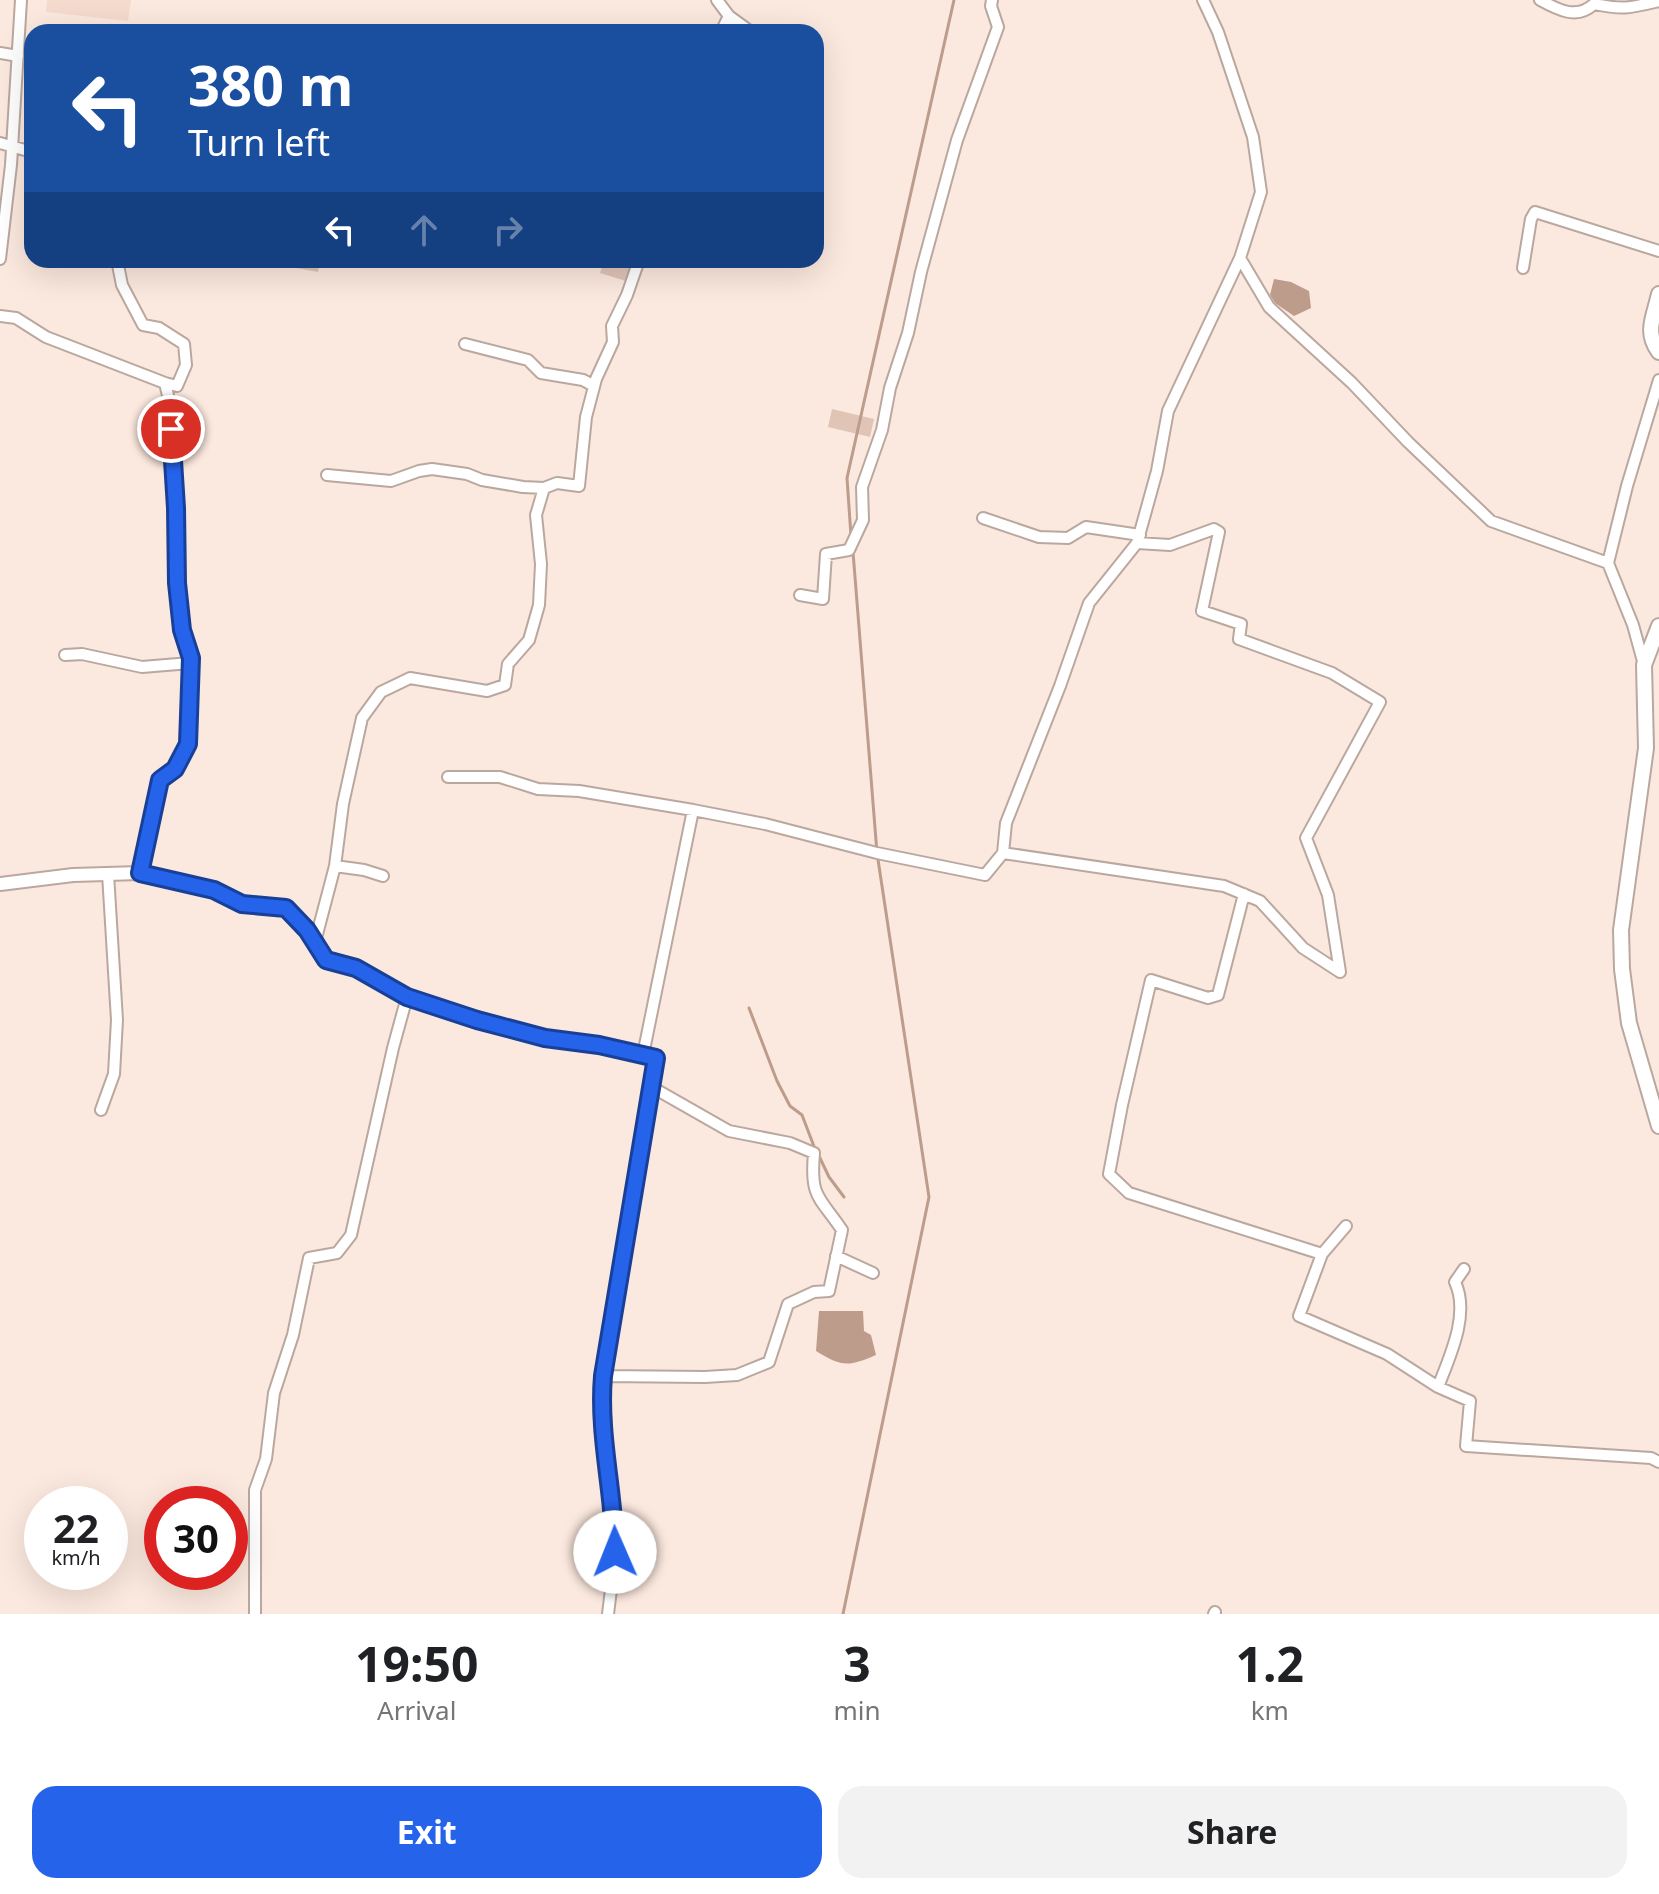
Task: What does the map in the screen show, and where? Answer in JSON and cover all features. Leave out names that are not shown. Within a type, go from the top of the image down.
[{"type":"main road","points":[[1659,294],[1650,341],[1659,352]]},
{"type":"main road","points":[[1659,626],[1644,665],[1646,748],[1621,930],[1629,1023],[1659,1126]]},
{"type":"street","points":[[0,259],[12,147],[21,0]]},
{"type":"street","points":[[717,0],[729,16],[740,24]]},
{"type":"street","points":[[800,595],[823,599],[826,554],[849,550],[863,520],[862,487],[882,430],[890,388],[908,333],[950,165],[998,27],[992,0]]},
{"type":"street","points":[[448,777],[500,777],[538,789],[579,791],[693,810],[985,875],[1003,853],[1006,823],[1089,603],[1138,539],[1157,471],[1168,411],[1240,258],[1261,192],[1253,137],[1218,32],[1203,0]]},
{"type":"street","points":[[1540,0],[1577,14],[1594,4],[1621,9],[1659,1]]},
{"type":"street","points":[[725,24],[729,16]]},
{"type":"street","points":[[0,53],[18,56]]},
{"type":"street","points":[[0,143],[24,150]]},
{"type":"street","points":[[1523,268],[1531,219],[1535,212],[1659,251]]},
{"type":"street","points":[[1240,258],[1269,307],[1352,383],[1408,442],[1491,521],[1608,563]]},
{"type":"street","points":[[0,316],[16,318],[46,337],[177,386],[186,365],[184,344],[159,328],[143,325],[122,285],[119,268]]},
{"type":"street","points":[[327,475],[391,481],[432,469],[523,487],[544,488],[557,483],[579,486],[586,417],[594,386],[613,342],[612,326],[636,268]]},
{"type":"street","points":[[465,344],[528,360],[541,373],[583,380],[594,386]]},
{"type":"street","points":[[1644,665],[1633,625],[1608,563],[1659,380]]},
{"type":"street","points":[[140,873],[160,780],[175,769],[188,744],[190,663],[182,630],[177,583],[170,404],[165,383]]},
{"type":"street","points":[[315,942],[335,866],[343,804],[362,718],[381,692],[410,678],[487,691],[505,685],[508,664],[529,640],[539,605],[541,564],[536,515],[544,488]]},
{"type":"street","points":[[983,518],[1039,537],[1068,538],[1086,527],[1170,545],[1214,529],[1219,532],[1202,611],[1241,624],[1239,639],[1332,673],[1380,702],[1306,838],[1328,895],[1340,972],[1303,948],[1260,901],[1224,886],[1065,865],[1003,853]]},
{"type":"street","points":[[65,655],[82,654],[142,667],[190,663]]},
{"type":"street","points":[[643,1055],[693,810]]},
{"type":"street","points":[[335,866],[383,876]]},
{"type":"street","points":[[0,884],[73,875],[140,873],[214,890],[242,904],[286,908],[307,930],[326,960],[356,968],[407,997],[545,1038],[588,1043],[656,1058],[603,1376],[601,1407],[614,1515],[615,1552],[608,1614]]},
{"type":"street","points":[[101,1110],[114,1074],[117,1020],[108,874]]},
{"type":"street","points":[[1244,894],[1218,995],[1208,998],[1151,980],[1109,1174],[1129,1193],[1322,1254]]},
{"type":"street","points":[[255,1614],[255,1490],[266,1459],[274,1393],[293,1335],[309,1258],[337,1253],[351,1235],[407,997]]},
{"type":"street","points":[[603,1376],[737,1375],[769,1362],[788,1304],[814,1292],[829,1291],[842,1230],[818,1200],[812,1178],[814,1153],[790,1143],[729,1131],[650,1086]]},
{"type":"street","points":[[1346,1226],[1322,1254],[1299,1316],[1387,1354],[1438,1387],[1470,1401],[1466,1446],[1651,1458],[1659,1462]]},
{"type":"street","points":[[836,1256],[873,1273]]},
{"type":"street","points":[[1438,1387],[1455,1340],[1461,1296],[1455,1282],[1464,1269]]},
{"type":"shaded area","points":[[47,0],[131,0],[128,21],[46,12]]},
{"type":"shaded area","points":[[296,268],[319,268],[318,272]]},
{"type":"shaded area","points":[[602,268],[633,268],[629,282],[600,273]]},
{"type":"shaded area","points":[[1274,279],[1291,282],[1309,291],[1311,308],[1294,316],[1275,303],[1270,295]]},
{"type":"shaded area","points":[[832,409],[874,419],[870,437],[828,427]]},
{"type":"shaded area","points":[[819,1311],[863,1311],[864,1331],[871,1335],[876,1355],[845,1364],[816,1351]]},
{"type":"waterway","points":[[851,536],[847,478],[954,0]]},
{"type":"waterway","points":[[843,1614],[929,1197],[877,853],[853,552]]},
{"type":"waterway","points":[[749,1008],[777,1081],[790,1106],[802,1115],[815,1149]]},
{"type":"waterway","points":[[819,1156],[844,1197]]},
{"type":"route","points":[[171,429],[177,583],[182,630],[191,658],[188,744],[175,769],[160,780],[140,873],[214,890],[242,904],[286,908],[307,930],[326,960],[356,968],[396,992],[420,1002],[545,1038],[599,1045],[656,1058],[603,1376],[601,1407],[614,1515],[615,1552]]}]
